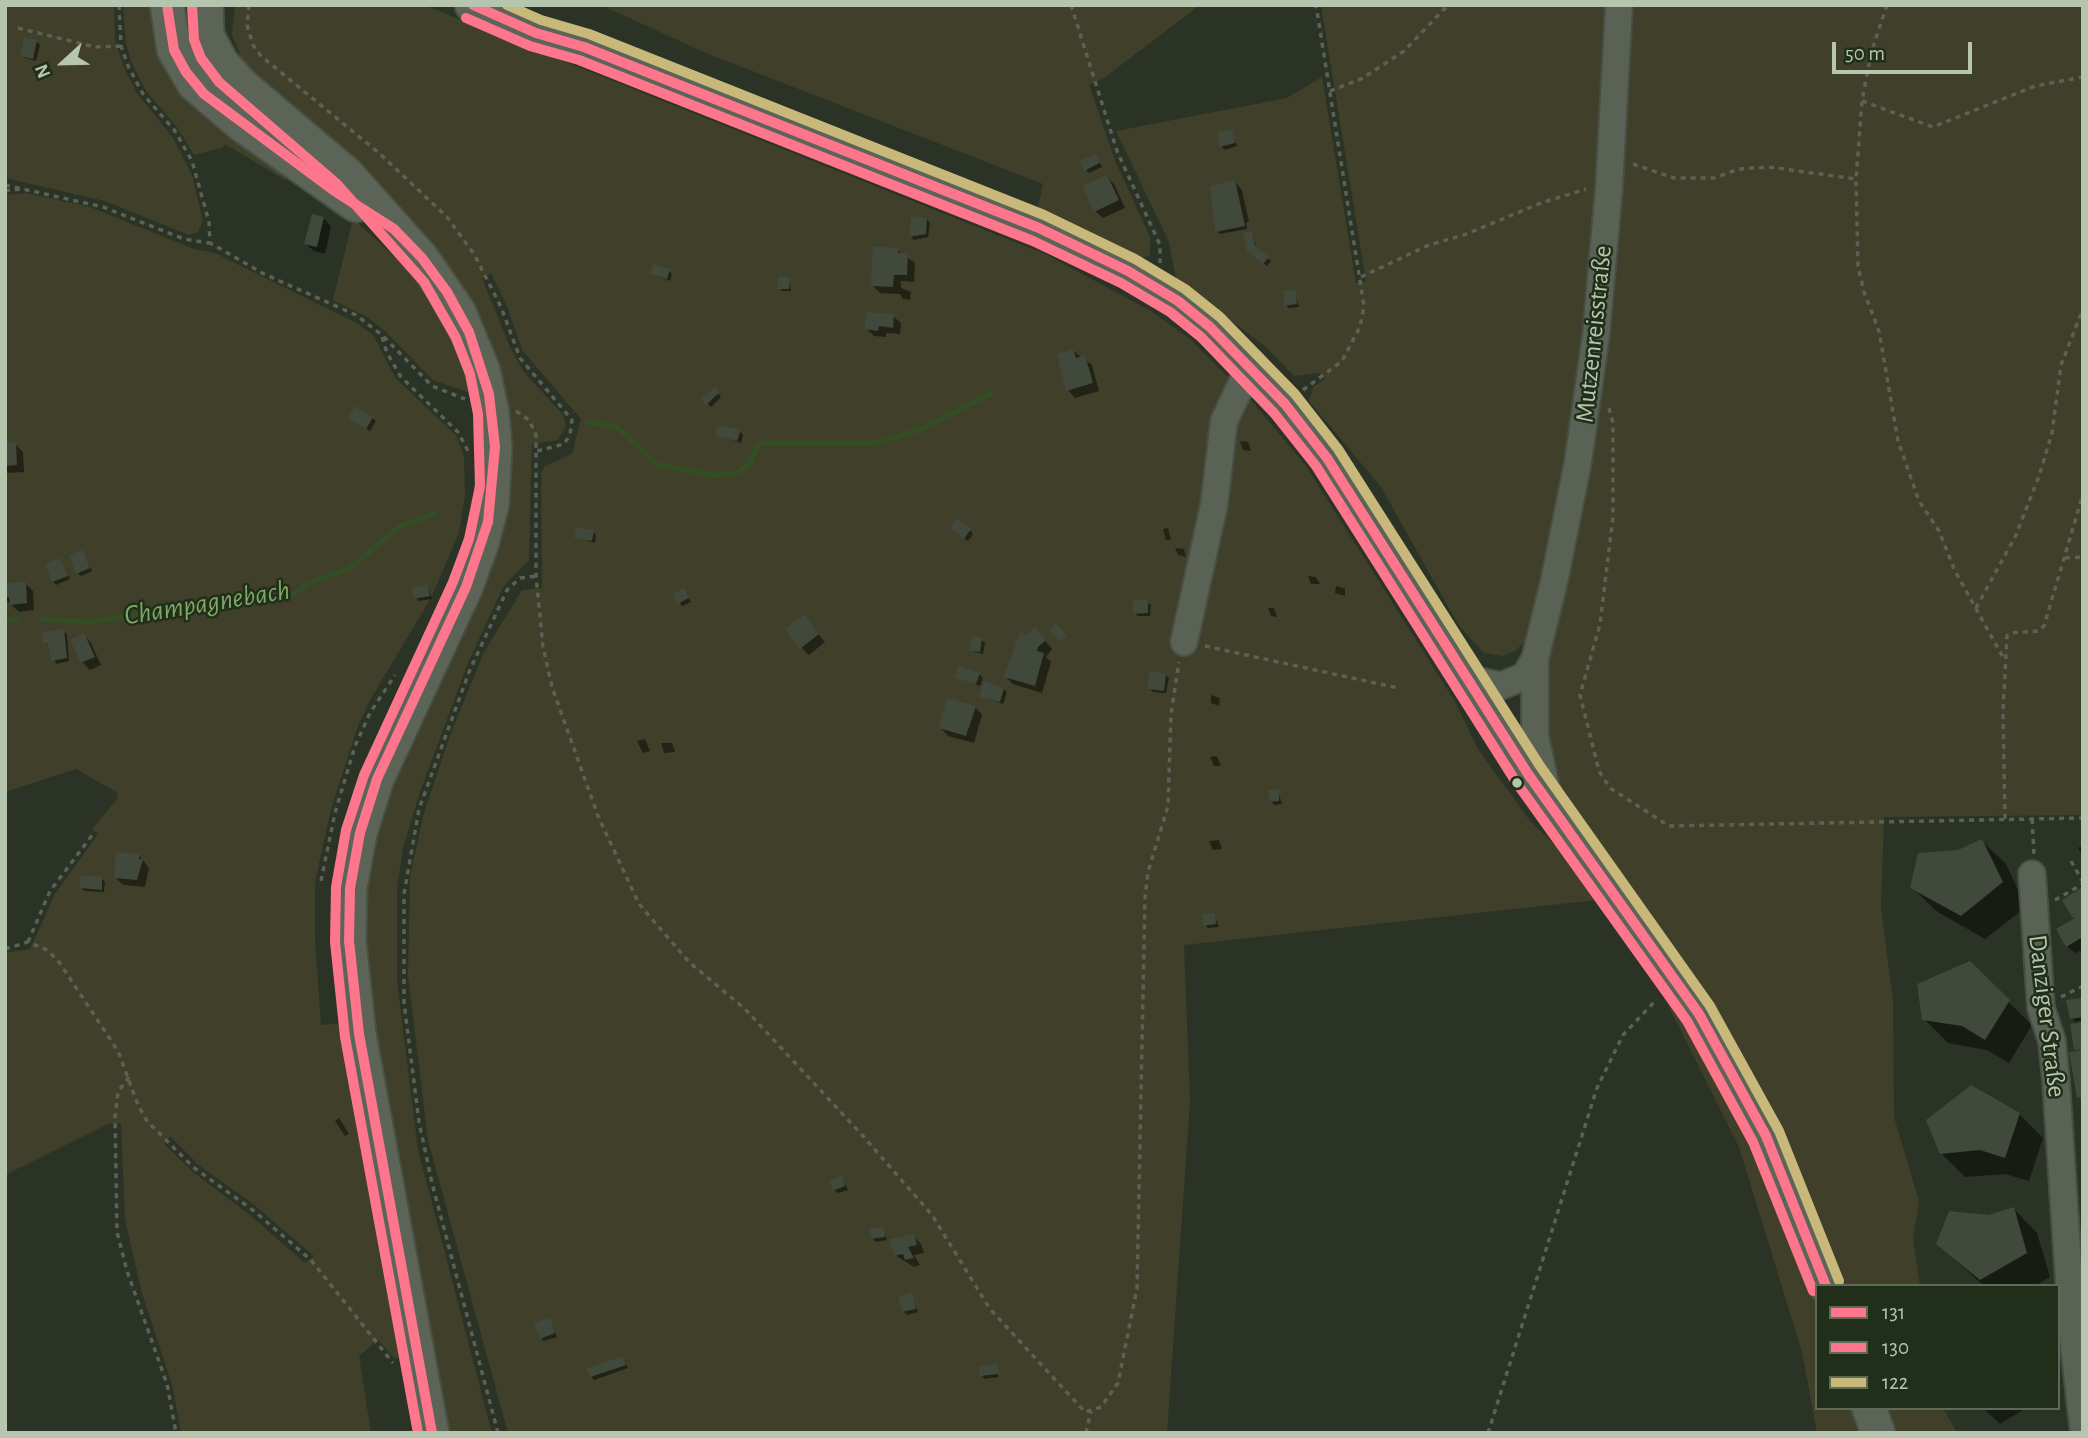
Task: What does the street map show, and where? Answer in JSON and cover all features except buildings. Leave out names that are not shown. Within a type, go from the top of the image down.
[{"type":"main road","points":[[167,5],[174,50],[186,72],[204,94],[333,190],[394,229]]},
{"type":"main road","points":[[206,5],[207,36],[213,51],[230,73],[347,174],[447,292],[469,332],[483,370],[492,412],[483,454],[492,505],[482,543],[466,587],[377,779],[360,833],[350,888],[349,941],[357,1023],[432,1433]]},
{"type":"main road","points":[[472,5],[536,33],[584,47],[1039,228],[1154,286],[1201,318],[1285,404],[1327,458],[1554,811],[1676,980],[1757,1116],[1788,1186],[1825,1284]]},
{"type":"main road","points":[[523,5],[584,47]]},
{"type":"main road","points":[[1870,1410],[1878,1433]]},
{"type":"street","name":"Mutzenreisstraße","points":[[1554,811],[1536,748],[1535,659],[1571,504],[1589,393],[1609,177],[1619,5]]},
{"type":"street","points":[[1184,642],[1214,505],[1224,421],[1250,366]]},
{"type":"street","name":"Mutzenreisstraße","points":[[1466,678],[1494,685],[1512,684],[1525,676],[1535,659]]},
{"type":"street","name":"Danziger Straße","points":[[2032,874],[2040,1008],[2052,1041],[2071,1113],[2072,1327],[2083,1425]]},
{"type":"path","points":[[119,5],[121,46],[137,85],[175,131],[192,161],[209,222],[210,243]]},
{"type":"path","points":[[249,5],[247,25],[256,50],[278,72],[379,153],[447,217],[474,254],[501,307],[520,358],[568,412],[572,425],[564,444],[537,451],[536,576],[543,647],[552,687],[598,817],[642,910],[689,962],[745,1009],[836,1106],[932,1215],[990,1308],[1076,1406],[1085,1412],[1106,1402],[1118,1383],[1137,1289],[1146,884],[1168,806],[1172,703],[1184,642]]},
{"type":"path","points":[[1071,5],[1117,151],[1160,246],[1161,259],[1154,286]]},
{"type":"path","points":[[1285,404],[1332,371],[1346,355],[1363,317],[1360,277],[1316,5]]},
{"type":"path","points":[[1330,91],[1363,78],[1404,51],[1448,5]]},
{"type":"path","points":[[1887,5],[1871,52],[1862,101],[1856,178],[1858,266],[1864,292],[1879,331],[1899,446],[1919,501],[1939,531],[1951,564],[2004,659]]},
{"type":"path","points":[[18,28],[95,47],[121,46]]},
{"type":"path","points":[[1862,101],[1933,127],[2035,86],[2083,77]]},
{"type":"path","points":[[1360,277],[1429,245],[1473,232],[1541,203],[1587,189],[1638,164],[1674,178],[1710,179],[1739,169],[1769,167],[1856,178]]},
{"type":"path","points":[[5,185],[103,207],[184,239],[210,243],[264,274],[356,315],[382,335],[432,386],[467,400]]},
{"type":"path","points":[[5,191],[26,188]]},
{"type":"path","points":[[1976,608],[2016,535],[2039,476],[2052,433],[2061,365],[2083,309]]},
{"type":"path","points":[[382,335],[387,353],[401,377],[483,454]]},
{"type":"path","points":[[1589,393],[1604,401],[1613,423],[1613,517],[1600,624],[1580,695],[1605,783],[1669,826],[2083,818]]},
{"type":"path","points":[[2005,819],[2004,659],[2008,634],[2038,631],[2044,626],[2083,494]]},
{"type":"path","points":[[2064,558],[2083,557]]},
{"type":"path","points":[[498,1433],[424,1152],[404,1003],[403,905],[408,857],[419,809],[469,672],[507,590],[515,581],[536,576]]},
{"type":"path","points":[[1231,653],[1398,688]]},
{"type":"path","points":[[321,881],[335,813],[360,733],[399,669]]},
{"type":"path","points":[[2032,819],[2035,867],[2032,874]]},
{"type":"path","points":[[28,942],[50,891],[93,834]]},
{"type":"path","points":[[2034,911],[2083,883],[2071,861]]},
{"type":"path","points":[[5,948],[28,942],[47,950],[64,968],[118,1051],[138,1105],[147,1121],[193,1167],[254,1211],[311,1260],[397,1372]]},
{"type":"path","points":[[1488,1433],[1605,1070],[1630,1026],[1676,980]]},
{"type":"path","points":[[129,1077],[118,1092],[115,1117],[117,1232],[127,1271],[167,1384],[176,1433]]},
{"type":"path","points":[[1086,1433],[1091,1411]]},
{"type":"green space","points":[[5,5],[114,5],[115,41],[126,72],[137,93],[173,138],[192,175],[203,220],[198,232],[189,235],[105,201],[5,178]]},
{"type":"green space","points":[[123,5],[155,5],[154,18],[290,173],[285,180],[225,144],[222,148],[194,155],[177,127],[146,91],[132,64],[126,44]]},
{"type":"green space","points":[[235,5],[424,5],[1047,255],[1151,311],[1190,339],[1251,400],[1306,466],[1454,700],[1478,749],[1530,821],[1560,850],[1597,900],[1184,945],[1190,1101],[1167,1433],[508,1433],[428,1140],[408,976],[410,876],[424,813],[450,735],[484,652],[522,590],[542,588],[541,473],[545,466],[572,454],[581,419],[522,350],[507,306],[491,273],[482,278],[510,347],[523,371],[564,416],[566,426],[558,440],[532,444],[529,560],[503,587],[468,663],[420,792],[403,848],[397,888],[397,981],[418,1150],[492,1433],[441,1433],[360,953],[369,842],[495,531],[455,277],[419,228],[279,100],[244,64],[232,35]]},
{"type":"green space","points":[[601,5],[1200,5],[1104,78],[1089,85],[1116,163],[1150,237],[1150,255],[1139,259],[1037,211],[1043,184],[706,53]]},
{"type":"green space","points":[[1321,5],[1607,5],[1588,298],[1575,408],[1536,606],[1525,641],[1515,651],[1503,656],[1484,653],[1459,626],[1381,487],[1309,401],[1314,386],[1325,379],[1319,373],[1294,376],[1266,347],[1176,279],[1169,242],[1116,131],[1287,98],[1322,77],[1356,283],[1366,281]]},
{"type":"green space","points":[[1628,5],[2083,5],[2083,815],[1884,817],[1881,908],[1893,1001],[1894,1117],[1919,1201],[1913,1238],[1920,1284],[1835,1284],[1563,799],[1551,770],[1542,693]]},
{"type":"green space","points":[[26,193],[90,207],[194,249],[215,253],[358,324],[373,335],[396,379],[456,435],[464,457],[465,494],[459,533],[431,598],[370,700],[358,726],[331,809],[315,882],[315,939],[321,1025],[347,1023],[408,1354],[395,1359],[378,1340],[359,1356],[371,1433],[181,1433],[173,1388],[142,1293],[125,1219],[121,1123],[108,1124],[5,1175],[5,953],[30,949],[55,894],[98,834],[92,829],[118,798],[116,792],[76,769],[5,792],[5,195]],"holes":[[[170,1136],[200,1166],[253,1204],[314,1256],[305,1263],[250,1215],[193,1172],[164,1144]]]},
{"type":"green space","points":[[353,219],[411,271],[442,312],[463,356],[473,394],[433,380],[385,331],[367,317],[333,300]]},
{"type":"green space","points":[[1671,1001],[1749,1137],[1798,1252],[1815,1301],[1815,1410],[1853,1410],[1861,1433],[1817,1433],[1802,1352],[1739,1147],[1669,1007]]},
{"type":"green space","points":[[1879,1410],[1944,1410],[1957,1433],[1888,1433]]},
{"type":"waterway","name":"Champagnebach","points":[[588,422],[617,427],[656,464],[711,475],[734,474],[749,465],[757,447],[762,443],[875,443],[919,430],[990,394]]},
{"type":"waterway","name":"Champagnebach","points":[[41,619],[91,622],[205,603],[235,594],[253,596],[274,592],[293,595],[309,583],[350,568],[399,527],[435,513]]},
{"type":"waterway","name":"Champagnebach","points":[[5,620],[17,620]]},
{"type":"transit line","name":"131","points":[[167,5],[174,50],[186,72],[204,94],[333,190],[394,229],[422,258],[447,292],[469,332],[489,394],[495,447],[488,522],[466,587],[377,779],[360,833],[350,888],[349,941],[359,1034],[432,1433]]},
{"type":"transit line","name":"130","points":[[192,5],[194,40],[201,58],[219,82],[337,184],[424,282],[456,338],[470,374],[478,414],[480,486],[469,539],[453,582],[364,775],[346,830],[336,887],[335,942],[345,1037],[418,1433]]},
{"type":"transit line","name":"131","points":[[473,5],[536,33],[584,47],[1039,228],[1128,271],[1178,301],[1210,327],[1285,404],[1327,458],[1528,774],[1699,1014],[1766,1136],[1825,1284]]},
{"type":"transit line","name":"122","points":[[507,5],[541,20],[589,34],[1044,215],[1135,259],[1185,289],[1220,317],[1295,394],[1338,449],[1540,766],[1710,1006],[1779,1131],[1839,1281]]},
{"type":"transit line","name":"130","points":[[466,18],[530,46],[579,60],[1033,241],[1121,283],[1170,312],[1201,337],[1274,413],[1316,466],[1516,782],[1687,1021],[1753,1142],[1813,1291]]}]
